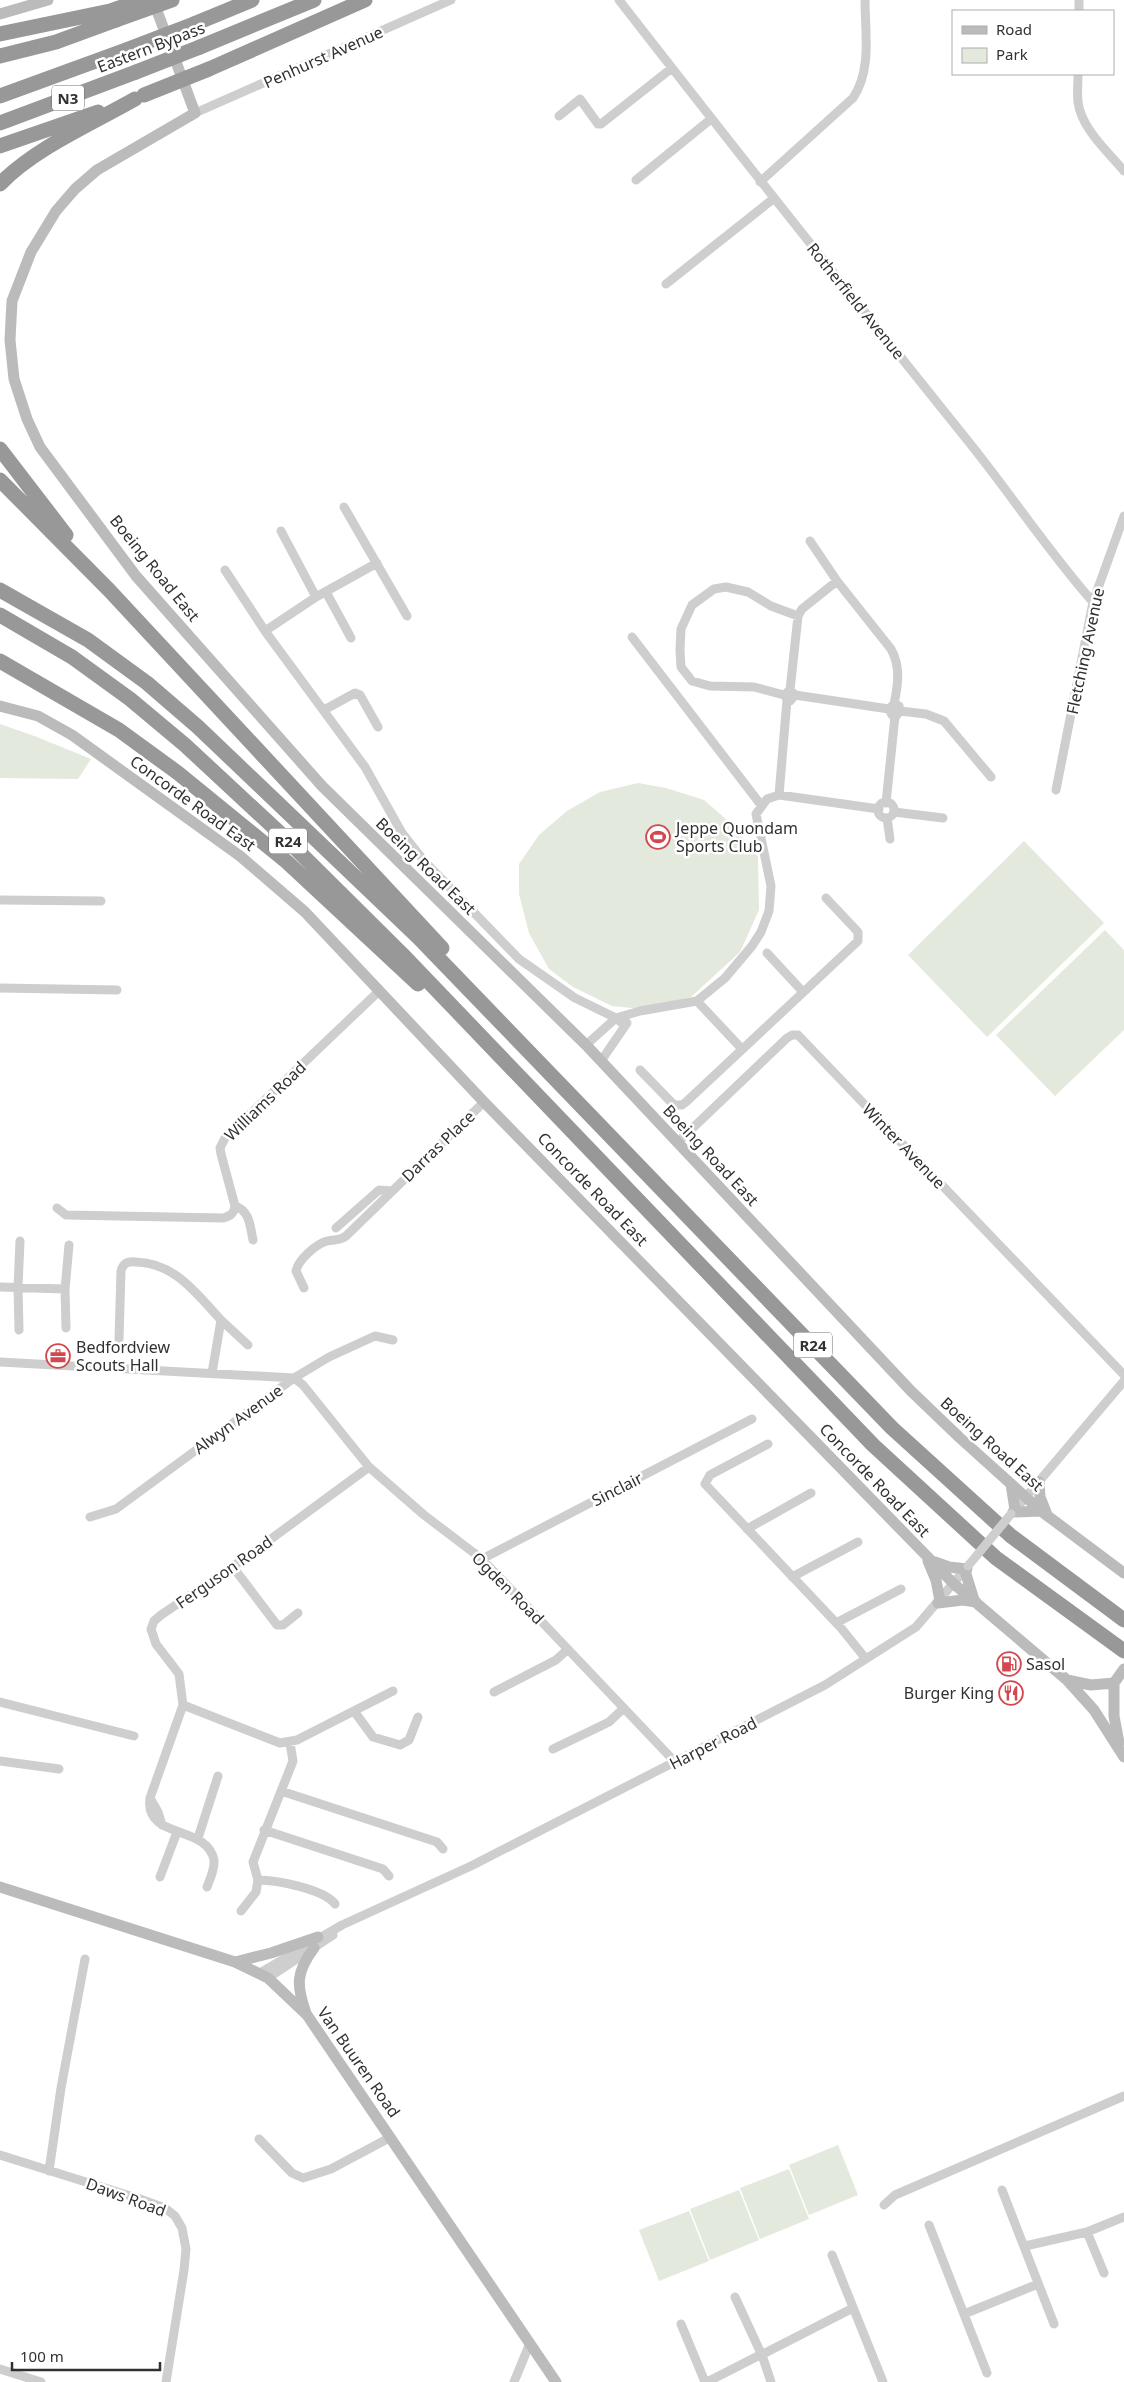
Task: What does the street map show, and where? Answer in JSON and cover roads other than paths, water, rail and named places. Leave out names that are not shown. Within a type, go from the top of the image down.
[{"type":"highway","points":[[0,56],[56,42],[142,0]]},
{"type":"highway","points":[[0,34],[113,15],[172,0]]},
{"type":"highway","name":"Eastern Bypass","points":[[0,96],[126,50],[252,0]]},
{"type":"highway","name":"Eastern Bypass","points":[[0,123],[200,47],[314,0]]},
{"type":"highway","points":[[0,146],[139,97],[209,69],[365,0]]},
{"type":"highway","points":[[0,184],[9,174],[37,154],[139,97]]},
{"type":"highway","points":[[0,449],[109,590]]},
{"type":"highway","points":[[0,480],[109,590],[424,927],[524,1045]]},
{"type":"highway","name":"R24","points":[[0,590],[88,640],[147,683],[198,727],[418,936],[892,1428],[1011,1536],[1124,1620]]},
{"type":"highway","name":"R24","points":[[0,616],[72,657],[130,699],[185,745],[282,836],[402,954],[544,1104],[874,1445],[996,1558],[1124,1651]]},
{"type":"highway","points":[[0,661],[118,730],[200,791],[287,862],[544,1104]]},
{"type":"main road","points":[[0,14],[48,0]]},
{"type":"main road","points":[[153,0],[195,113]]},
{"type":"main road","name":"Boeing Road East","points":[[195,113],[97,170],[75,188],[56,211],[31,252],[12,301],[10,340],[14,379],[26,419],[40,448],[136,576],[322,786],[586,1045],[911,1391],[1044,1514],[1124,1573]]},
{"type":"main road","name":"Concorde Road East","points":[[0,706],[38,716],[72,735],[240,856],[305,912],[378,992],[484,1102],[954,1584],[1067,1680],[1094,1710],[1122,1753]]},
{"type":"main road","points":[[1011,1484],[1013,1512],[1044,1514],[1039,1482]]},
{"type":"main road","points":[[928,1557],[949,1567],[967,1568],[976,1601],[939,1602],[936,1580],[928,1557]]},
{"type":"main road","points":[[1067,1680],[1091,1685],[1118,1677],[1114,1716],[1122,1753]]},
{"type":"main road","name":"Van Buuren Road","points":[[0,1888],[235,1962],[264,1976],[307,2015],[391,2136],[556,2382]]},
{"type":"main road","points":[[235,1962],[316,1943]]},
{"type":"main road","points":[[307,2015],[299,1979],[303,1964],[316,1943]]},
{"type":"street","name":"Penhurst Avenue","points":[[195,113],[451,0]]},
{"type":"street","name":"Rotherfield Avenue","points":[[619,0],[760,182],[992,470],[1072,579],[1093,602]]},
{"type":"street","points":[[760,182],[853,98],[865,74],[865,0]]},
{"type":"street","points":[[559,116],[580,98],[599,125],[672,68]]},
{"type":"street","points":[[1078,75],[1078,103],[1081,112],[1098,140],[1124,171]]},
{"type":"street","points":[[636,180],[711,119]]},
{"type":"street","points":[[666,284],[773,198]]},
{"type":"street","points":[[344,507],[407,616]]},
{"type":"street","name":"Fletching Avenue","points":[[1056,790],[1093,602],[1124,516]]},
{"type":"street","points":[[281,531],[316,597]]},
{"type":"street","points":[[810,540],[837,581],[895,656],[898,680],[881,815],[943,818]]},
{"type":"street","points":[[265,631],[316,597],[377,563]]},
{"type":"street","points":[[225,570],[265,631],[365,767],[402,833],[442,881],[519,959],[534,971],[575,998],[616,1018],[625,1026]]},
{"type":"street","points":[[780,795],[798,616],[802,609],[837,581]]},
{"type":"street","points":[[798,616],[771,606],[748,592],[726,587],[714,589],[692,605],[681,629],[680,650],[682,666],[692,681],[710,686],[748,686],[789,695],[926,714],[944,721],[991,777]]},
{"type":"street","points":[[326,592],[351,638]]},
{"type":"street","points":[[632,637],[761,805]]},
{"type":"street","points":[[324,710],[355,692],[360,695],[378,727]]},
{"type":"street","points":[[586,1045],[616,1018],[640,1011],[697,1001],[725,978],[752,946],[761,932],[769,911],[770,886],[756,814],[761,805],[768,799],[780,795],[883,806],[892,805],[890,839]]},
{"type":"street","points":[[640,1070],[668,1100],[674,1104],[682,1105],[858,941],[858,932],[826,898]]},
{"type":"street","points":[[0,900],[101,901]]},
{"type":"street","points":[[768,953],[803,992]]},
{"type":"street","points":[[0,988],[117,990]]},
{"type":"street","name":"Williams Road","points":[[235,1206],[220,1148],[225,1138],[378,992]]},
{"type":"street","points":[[697,1001],[742,1049]]},
{"type":"street","points":[[601,1061],[625,1026],[629,1015]]},
{"type":"street","name":"Winter Avenue","points":[[677,1143],[787,1038],[792,1035],[798,1035],[1124,1375]]},
{"type":"street","name":"Darras Place","points":[[304,1288],[296,1271],[302,1260],[320,1244],[326,1241],[339,1240],[346,1236],[484,1102]]},
{"type":"street","points":[[336,1228],[379,1190],[392,1191]]},
{"type":"street","points":[[57,1208],[66,1215],[223,1218],[233,1213],[235,1206],[242,1209],[249,1218],[253,1240]]},
{"type":"street","points":[[19,1330],[20,1242]]},
{"type":"street","points":[[66,1328],[65,1289],[69,1246]]},
{"type":"street","points":[[119,1339],[122,1265],[126,1262],[146,1262],[166,1267],[181,1279],[248,1345]]},
{"type":"street","points":[[0,1287],[65,1289]]},
{"type":"street","points":[[212,1373],[221,1320]]},
{"type":"street","name":"Alwyn Avenue","points":[[90,1517],[116,1509],[294,1378],[329,1357],[375,1336],[393,1340]]},
{"type":"street","points":[[0,1362],[294,1378]]},
{"type":"street","name":"Ogden Road","points":[[294,1378],[303,1386],[369,1467],[424,1515],[482,1558],[676,1763]]},
{"type":"street","name":"Harper Road","points":[[264,1976],[349,1923],[471,1866],[676,1763],[825,1685],[911,1631],[939,1602],[1124,1381]]},
{"type":"street","name":"Sinclair","points":[[482,1558],[752,1419]]},
{"type":"street","points":[[768,1444],[710,1475],[705,1480],[706,1486],[836,1623],[866,1659]]},
{"type":"street","name":"Ferguson Road","points":[[177,1832],[152,1816],[150,1798],[183,1705],[178,1674],[156,1644],[152,1635],[152,1625],[161,1615],[233,1568],[369,1467]]},
{"type":"street","points":[[747,1529],[811,1493]]},
{"type":"street","points":[[792,1577],[858,1542]]},
{"type":"street","points":[[233,1568],[277,1625],[283,1625],[298,1613]]},
{"type":"street","points":[[836,1623],[900,1589]]},
{"type":"street","points":[[494,1692],[556,1660],[568,1649]]},
{"type":"street","points":[[183,1705],[272,1741],[290,1743],[393,1691]]},
{"type":"street","points":[[0,1702],[134,1736]]},
{"type":"street","points":[[553,1749],[609,1722],[624,1708]]},
{"type":"street","points":[[354,1711],[372,1737],[400,1745],[409,1740],[418,1717]]},
{"type":"street","points":[[242,1911],[256,1892],[258,1880],[253,1862],[264,1830],[293,1762],[290,1743]]},
{"type":"street","points":[[0,1761],[59,1769]]},
{"type":"street","points":[[198,1838],[218,1776]]},
{"type":"street","points":[[281,1790],[437,1842],[443,1849]]},
{"type":"street","points":[[264,1830],[384,1869],[389,1876]]},
{"type":"street","points":[[160,1877],[177,1832],[198,1838],[214,1860],[207,1887]]},
{"type":"street","points":[[258,1880],[277,1881],[303,1889],[328,1897],[335,1904]]},
{"type":"street","points":[[49,2171],[61,2088],[85,1959]]},
{"type":"street","points":[[884,2205],[894,2195],[1124,2096]]},
{"type":"street","points":[[259,2139],[292,2173],[303,2178],[331,2169],[391,2136]]},
{"type":"street","name":"Daws Road","points":[[0,2155],[165,2208],[180,2224],[185,2243],[184,2270],[166,2382]]},
{"type":"street","points":[[1002,2190],[1054,2324]]},
{"type":"street","points":[[1025,2246],[1087,2232],[1124,2217]]},
{"type":"street","points":[[929,2226],[987,2373]]},
{"type":"street","points":[[1087,2232],[1104,2273]]},
{"type":"street","points":[[832,2255],[883,2382]]},
{"type":"street","points":[[964,2314],[1038,2284]]},
{"type":"street","points":[[735,2297],[761,2354],[771,2382]]},
{"type":"street","points":[[682,2324],[706,2382],[853,2308]]},
{"type":"street","points":[[514,2382],[530,2343]]},
{"type":"street","points":[[0,2369],[41,2382]]},
{"type":"place","name":"Jeppe Quondam Sports Club","points":[[658,837]]},
{"type":"place","name":"Bedfordview Scouts Hall","points":[[58,1356]]},
{"type":"place","name":"Sasol","points":[[1009,1664]]},
{"type":"place","name":"Burger King","points":[[1011,1693]]}]
